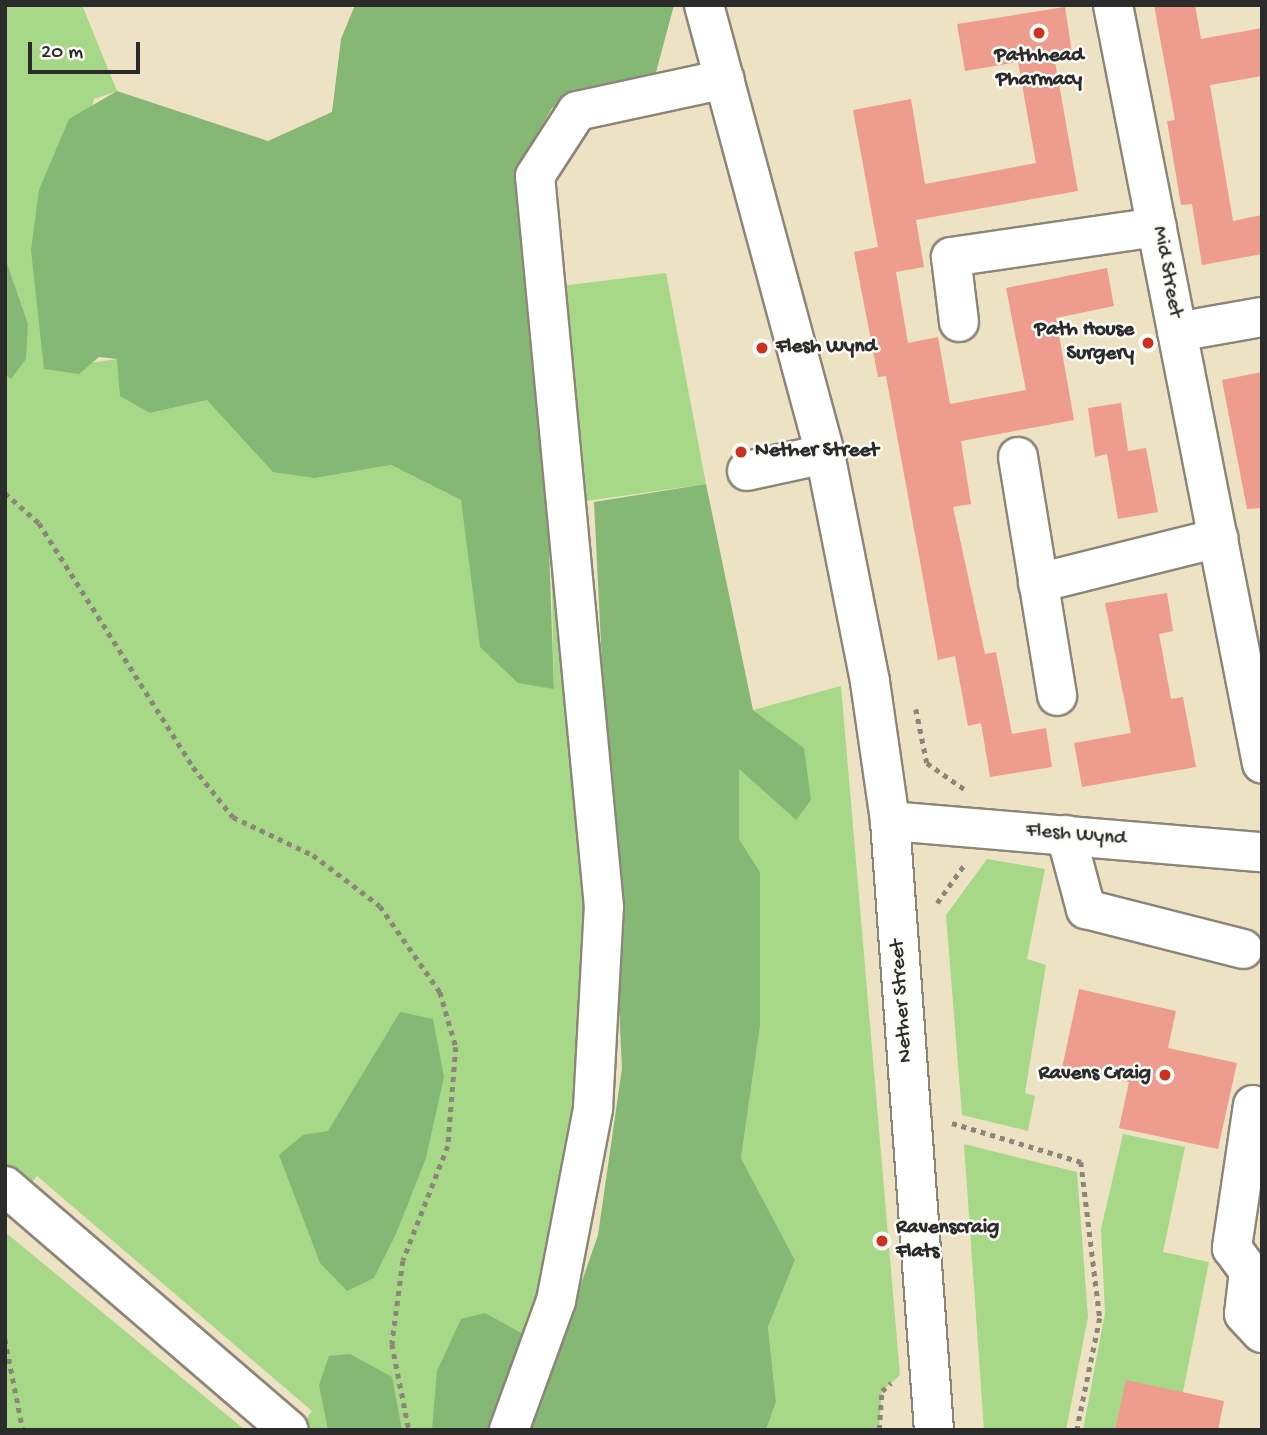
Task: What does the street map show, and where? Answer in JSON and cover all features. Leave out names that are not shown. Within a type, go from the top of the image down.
[{"type":"main road","name":"Nether Street","points":[[704,5],[825,454],[890,821],[933,1430]]},
{"type":"main road","name":"Mid Street","points":[[1113,5],[1218,538],[1249,628],[1262,764]]},
{"type":"main road","points":[[509,1430],[556,1301],[591,1121],[604,907],[535,176],[577,111],[725,79]]},
{"type":"main road","points":[[960,322],[951,257],[1157,227]]},
{"type":"main road","points":[[1177,332],[1262,317]]},
{"type":"main road","points":[[747,471],[825,454]]},
{"type":"main road","points":[[1018,457],[1057,696]]},
{"type":"main road","points":[[1038,583],[1218,538]]},
{"type":"main road","name":"Flesh Wynd","points":[[890,821],[1262,852]]},
{"type":"main road","points":[[1066,835],[1086,909],[1243,948]]},
{"type":"main road","points":[[1252,1105],[1232,1248],[1249,1271],[1244,1314],[1262,1333]]},
{"type":"main road","points":[[5,1186],[289,1430]]},
{"type":"path","points":[[5,493],[39,523],[193,766],[233,817],[313,855],[380,906],[440,992],[456,1047],[449,1146],[403,1261],[391,1344],[409,1430]]},
{"type":"path","points":[[952,1123],[1081,1162],[1100,1318],[1077,1430]]},
{"type":"path","points":[[5,1339],[23,1430]]},
{"type":"path","points":[[880,1430],[882,1391],[900,1375]]},
{"type":"green space","points":[[5,5],[82,5],[117,91],[94,99],[42,329],[45,369],[117,359],[150,413],[207,400],[315,478],[391,465],[461,500],[474,567],[554,689],[545,288],[666,273],[706,484],[565,504],[604,907],[593,1108],[509,1430],[298,1430],[312,1411],[37,1176],[5,1216],[5,375],[11,379],[28,324],[5,257]]},
{"type":"green space","points":[[355,5],[674,5],[655,76],[552,108],[525,155],[545,434],[554,689],[518,683],[480,647],[461,500],[391,465],[315,478],[273,472],[207,400],[150,413],[120,396],[117,359],[99,357],[79,374],[44,369],[31,250],[39,190],[69,119],[117,91],[268,141],[332,112],[341,39]]},
{"type":"green space","points":[[5,257],[28,324],[26,359],[11,379],[5,375]]},
{"type":"green space","points":[[706,484],[753,710],[804,748],[811,800],[796,820],[739,769],[739,839],[760,872],[760,1026],[741,1158],[795,1260],[768,1327],[776,1402],[766,1430],[530,1430],[598,1235],[622,1068],[594,502]]},
{"type":"green space","points":[[841,686],[900,1375],[882,1391],[879,1430],[766,1430],[776,1402],[768,1327],[795,1260],[741,1158],[760,1026],[760,872],[739,839],[739,768],[796,820],[804,748],[753,710]]},
{"type":"green space","points":[[987,859],[1045,869],[1027,959],[1046,965],[1025,1093],[1035,1096],[1028,1131],[962,1115],[946,915]]},
{"type":"green space","points":[[400,1012],[433,1019],[444,1077],[426,1158],[396,1234],[374,1278],[347,1291],[320,1263],[279,1155],[303,1135],[328,1131]]},
{"type":"green space","points":[[1123,1134],[1185,1147],[1163,1252],[1209,1262],[1183,1392],[1115,1430],[1083,1430],[1105,1313],[1101,1229]]},
{"type":"green space","points":[[964,1144],[1077,1172],[1088,1317],[1066,1430],[984,1430]]},
{"type":"green space","points":[[5,1232],[245,1430],[5,1430]]},
{"type":"green space","points":[[485,1313],[523,1334],[525,1348],[496,1430],[432,1430],[437,1371],[461,1319]]},
{"type":"green space","points":[[350,1354],[392,1377],[402,1430],[328,1430],[319,1385],[329,1356]]},
{"type":"building","points":[[1154,5],[1195,5],[1201,39],[1262,28],[1262,76],[1210,85],[1233,221],[1262,215],[1262,254],[1202,265],[1192,204],[1181,205],[1167,121],[1175,120]]},
{"type":"building","points":[[1065,7],[1072,53],[1054,56],[1078,191],[916,220],[924,267],[896,272],[908,343],[938,337],[950,404],[1026,390],[1006,288],[1107,268],[1114,306],[1056,318],[1074,420],[961,441],[971,504],[953,507],[985,654],[996,652],[1012,734],[1046,728],[1052,767],[990,777],[981,723],[968,726],[955,656],[938,660],[886,376],[878,377],[854,252],[878,247],[853,110],[911,99],[925,184],[1036,163],[1018,62],[965,71],[957,24]]},
{"type":"building","points":[[1262,372],[1262,508],[1247,509],[1222,380]]},
{"type":"building","points":[[1121,403],[1128,451],[1146,448],[1158,512],[1118,519],[1107,454],[1095,457],[1088,408]]},
{"type":"building","points":[[1167,593],[1173,631],[1159,634],[1171,699],[1183,697],[1196,767],[1082,787],[1074,743],[1131,733],[1105,603]]},
{"type":"building","name":"Ravens Craig","points":[[1079,989],[1176,1011],[1168,1048],[1237,1063],[1218,1149],[1119,1128],[1129,1082],[1062,1068]]},
{"type":"building","points":[[1126,1380],[1224,1401],[1218,1430],[1115,1430]]},
{"type":"place","name":"Pathhead Pharmacy","points":[[1039,33]]},
{"type":"place","name":"Path House Surgery","points":[[1148,343]]},
{"type":"place","name":"Flesh Wynd","points":[[762,348]]},
{"type":"place","name":"Nether Street","points":[[741,452]]},
{"type":"place","name":"Ravens Craig","points":[[1165,1075]]},
{"type":"place","name":"Ravenscraig Flats","points":[[882,1241]]}]
